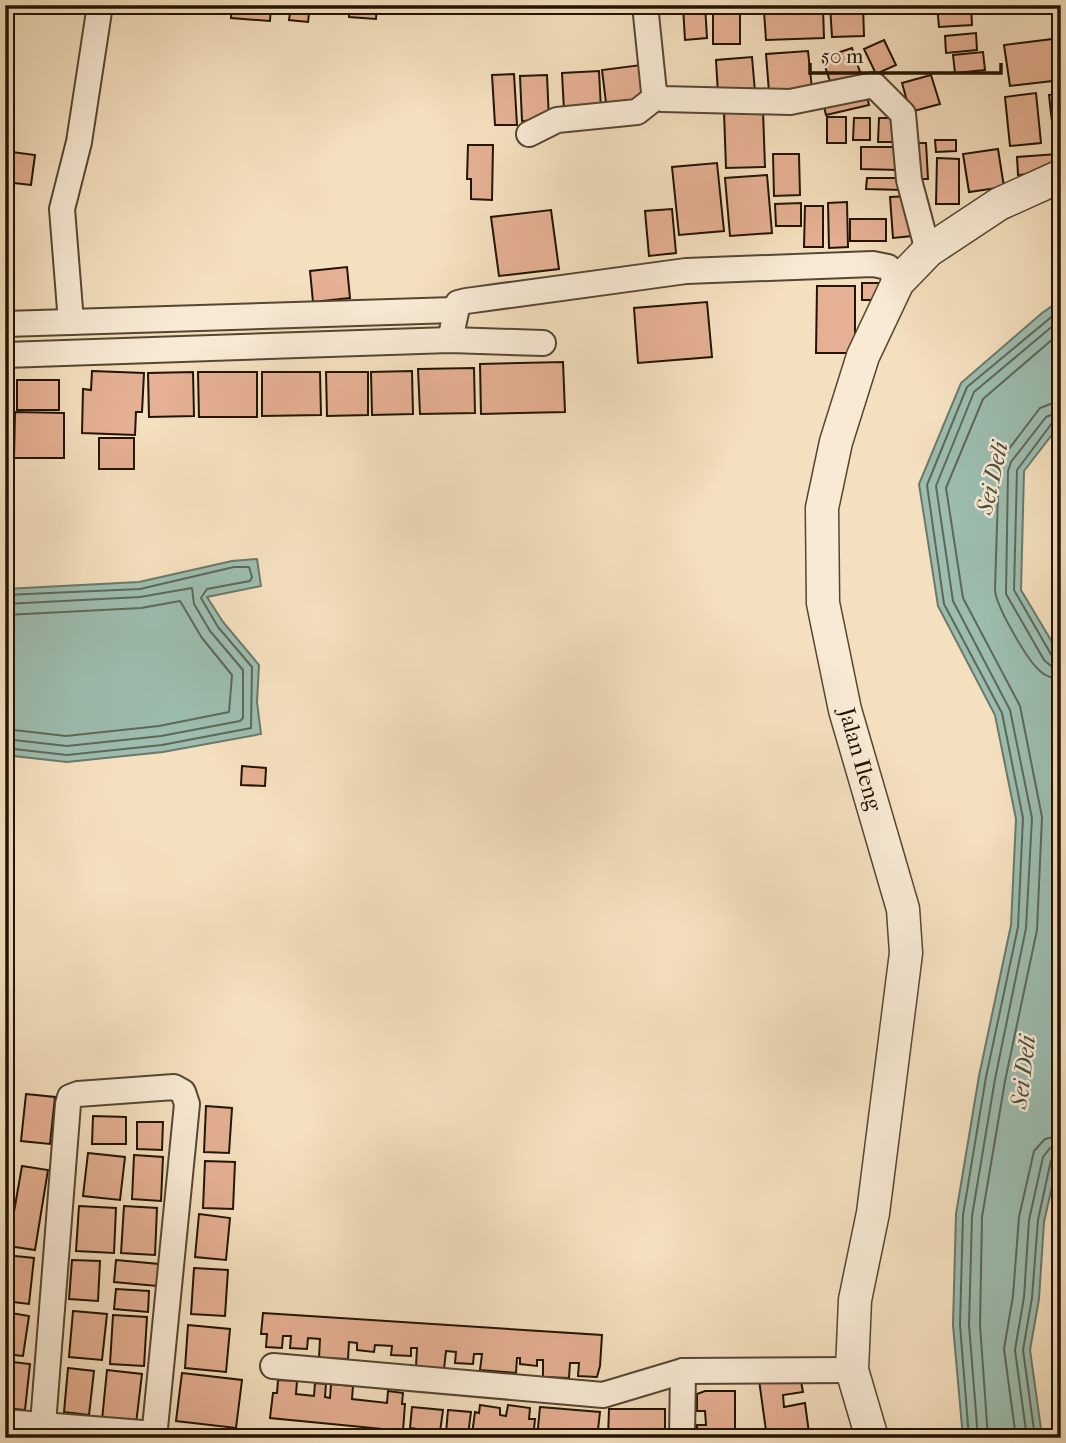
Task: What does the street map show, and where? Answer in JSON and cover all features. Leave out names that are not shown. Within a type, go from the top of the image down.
[{"type":"street","points":[[71,322],[62,209],[79,142],[100,5]]},
{"type":"street","points":[[645,5],[656,97]]},
{"type":"street","points":[[528,134],[557,120],[637,112],[656,97],[790,102],[874,85],[903,114],[909,180],[928,251]]},
{"type":"street","name":"Jalan Ileng","points":[[872,1438],[852,1370],[855,1300],[873,1213],[906,953],[904,909],[845,710],[823,603],[822,508],[836,442],[863,355],[898,282],[928,251],[999,204],[1061,176]]},
{"type":"street","points":[[450,340],[454,310],[458,303],[686,271],[873,264],[888,267],[898,282]]},
{"type":"street","points":[[5,324],[454,310]]},
{"type":"street","points":[[5,355],[450,340],[542,343]]},
{"type":"street","points":[[5,1422],[155,1436],[187,1104],[183,1092],[174,1087],[78,1094],[70,1097],[43,1424]]},
{"type":"street","points":[[273,1366],[603,1395],[683,1371],[852,1370]]},
{"type":"street","points":[[682,1438],[683,1371]]},
{"type":"water","name":"Sei Deli","points":[[1061,300],[1061,423],[1024,471],[1021,590],[1061,657],[1061,1147],[1044,1222],[1039,1299],[1030,1350],[1041,1429],[1046,1438],[963,1438],[953,1325],[956,1214],[979,1076],[1011,925],[1016,819],[995,715],[938,606],[919,484],[961,383],[1042,313]]},
{"type":"water","points":[[257,559],[261,586],[207,597],[223,622],[259,665],[257,702],[261,734],[163,752],[67,762],[5,755],[5,589],[139,582],[232,561]]},
{"type":"building","points":[[232,5],[271,5],[270,21],[231,18]]},
{"type":"building","points":[[291,5],[310,5],[308,22],[289,20]]},
{"type":"building","points":[[314,5],[341,5],[341,11],[314,9]]},
{"type":"building","points":[[350,5],[377,5],[376,19],[349,17]]},
{"type":"building","points":[[705,5],[707,38],[685,40],[683,6]]},
{"type":"building","points":[[713,5],[740,5],[740,44],[713,44]]},
{"type":"building","points":[[830,5],[863,5],[864,36],[832,37]]},
{"type":"building","points":[[937,5],[971,5],[972,25],[939,27]]},
{"type":"building","points":[[1015,5],[1055,5],[1055,10],[1015,10]]},
{"type":"building","points":[[823,9],[824,38],[766,40],[764,11]]},
{"type":"building","points":[[976,33],[977,50],[946,53],[945,36]]},
{"type":"building","points":[[1061,38],[1061,80],[1010,86],[1004,45]]},
{"type":"building","points":[[884,40],[896,65],[876,74],[864,49]]},
{"type":"building","points":[[852,48],[861,75],[831,84],[822,58]]},
{"type":"building","points":[[808,51],[812,89],[769,92],[766,54]]},
{"type":"building","points":[[983,52],[985,70],[955,73],[953,55]]},
{"type":"building","points":[[752,57],[755,92],[718,94],[716,60]]},
{"type":"building","points":[[641,65],[645,99],[606,103],[602,70]]},
{"type":"building","points":[[599,71],[601,109],[564,111],[562,73]]},
{"type":"building","points":[[514,74],[517,125],[495,125],[492,75]]},
{"type":"building","points":[[547,75],[549,120],[522,121],[520,76]]},
{"type":"building","points":[[931,75],[940,104],[910,112],[902,83]]},
{"type":"building","points":[[865,88],[869,105],[826,115],[822,98]]},
{"type":"building","points":[[1036,93],[1041,143],[1010,146],[1005,97]]},
{"type":"building","points":[[1061,94],[1061,148],[1055,149],[1049,95]]},
{"type":"building","points":[[763,111],[765,167],[726,168],[724,112]]},
{"type":"building","points":[[827,117],[846,117],[846,143],[827,143]]},
{"type":"building","points":[[854,118],[870,118],[870,140],[853,140]]},
{"type":"building","points":[[879,118],[897,118],[897,142],[878,142]]},
{"type":"building","points":[[935,140],[956,140],[956,151],[936,152]]},
{"type":"building","points":[[912,143],[926,143],[928,179],[913,179]]},
{"type":"building","points":[[468,145],[493,145],[492,200],[471,199],[471,179],[467,179]]},
{"type":"building","points":[[861,147],[898,147],[898,170],[861,169]]},
{"type":"building","points":[[998,149],[1004,187],[969,192],[963,154]]},
{"type":"building","points":[[5,151],[35,155],[31,185],[5,182]]},
{"type":"building","points":[[773,154],[799,154],[800,195],[774,196]]},
{"type":"building","points":[[1057,154],[1058,172],[1018,175],[1017,157]]},
{"type":"building","points":[[937,158],[959,159],[959,204],[936,204]]},
{"type":"building","points":[[717,163],[724,231],[679,235],[672,167]]},
{"type":"building","points":[[767,175],[772,233],[730,236],[725,178]]},
{"type":"building","points":[[867,178],[903,178],[903,190],[866,189]]},
{"type":"building","points":[[910,196],[912,236],[893,238],[890,197]]},
{"type":"building","points":[[847,202],[848,247],[829,248],[828,203]]},
{"type":"building","points":[[801,203],[801,226],[776,226],[775,204]]},
{"type":"building","points":[[805,206],[823,206],[823,247],[804,247]]},
{"type":"building","points":[[672,209],[676,253],[649,256],[645,211]]},
{"type":"building","points":[[551,210],[559,269],[499,276],[491,217]]},
{"type":"building","points":[[850,219],[886,219],[886,241],[850,241]]},
{"type":"building","points":[[347,267],[350,298],[313,302],[310,271]]},
{"type":"building","points":[[862,283],[883,283],[883,300],[862,300]]},
{"type":"building","points":[[817,286],[855,286],[855,353],[816,353]]},
{"type":"building","points":[[707,302],[712,357],[638,363],[634,308]]},
{"type":"building","points":[[563,362],[565,412],[481,414],[480,364]]},
{"type":"building","points":[[474,368],[475,413],[420,414],[418,369]]},
{"type":"building","points":[[92,371],[144,373],[142,412],[136,412],[135,435],[82,433],[83,389],[91,390]]},
{"type":"building","points":[[412,371],[413,414],[372,415],[371,372]]},
{"type":"building","points":[[193,372],[194,416],[149,417],[148,373]]},
{"type":"building","points":[[198,372],[257,372],[257,417],[199,417]]},
{"type":"building","points":[[262,372],[320,372],[321,415],[262,416]]},
{"type":"building","points":[[326,372],[368,372],[368,415],[327,416]]},
{"type":"building","points":[[17,380],[59,380],[59,410],[17,410]]},
{"type":"building","points":[[15,412],[64,413],[64,458],[14,458]]},
{"type":"building","points":[[5,422],[9,422],[10,452],[5,452]]},
{"type":"building","points":[[99,438],[134,438],[134,469],[99,469]]},
{"type":"building","points":[[5,457],[10,457],[10,492],[5,492]]},
{"type":"building","points":[[5,496],[9,496],[9,554],[5,554]]},
{"type":"building","points":[[242,766],[266,768],[265,786],[241,785]]},
{"type":"building","points":[[26,1094],[55,1097],[50,1144],[21,1141]]},
{"type":"building","points":[[206,1106],[232,1108],[229,1153],[204,1152]]},
{"type":"building","points":[[93,1116],[126,1117],[126,1144],[92,1144]]},
{"type":"building","points":[[137,1122],[163,1122],[162,1150],[137,1149]]},
{"type":"building","points":[[88,1153],[125,1157],[120,1200],[83,1196]]},
{"type":"building","points":[[134,1155],[163,1157],[161,1201],[132,1199]]},
{"type":"building","points":[[205,1161],[235,1162],[233,1209],[203,1208]]},
{"type":"building","points":[[22,1166],[48,1170],[35,1250],[8,1246]]},
{"type":"building","points":[[79,1206],[116,1208],[114,1253],[76,1251]]},
{"type":"building","points":[[124,1206],[157,1208],[155,1255],[121,1253]]},
{"type":"building","points":[[199,1214],[230,1218],[226,1260],[195,1257]]},
{"type":"building","points":[[5,1255],[34,1258],[29,1304],[5,1301]]},
{"type":"building","points":[[72,1260],[100,1261],[98,1301],[69,1299]]},
{"type":"building","points":[[116,1260],[159,1264],[157,1286],[114,1282]]},
{"type":"building","points":[[194,1268],[228,1270],[225,1316],[191,1314]]},
{"type":"building","points":[[116,1289],[149,1291],[148,1312],[114,1309]]},
{"type":"building","points":[[73,1311],[107,1314],[102,1360],[69,1357]]},
{"type":"building","points":[[5,1312],[29,1316],[23,1356],[5,1354]]},
{"type":"building","points":[[263,1313],[602,1335],[600,1366],[597,1377],[578,1376],[579,1363],[570,1363],[569,1378],[543,1377],[543,1360],[537,1360],[537,1366],[520,1364],[520,1358],[517,1358],[516,1373],[480,1370],[482,1354],[474,1354],[473,1364],[455,1363],[456,1352],[446,1351],[444,1369],[416,1367],[417,1348],[411,1348],[411,1356],[391,1355],[392,1346],[375,1345],[374,1352],[357,1350],[357,1343],[349,1342],[348,1359],[319,1358],[320,1339],[308,1338],[307,1349],[290,1348],[291,1336],[283,1336],[282,1348],[266,1347],[267,1334],[261,1334]]},
{"type":"building","points":[[113,1315],[147,1317],[144,1366],[110,1364]]},
{"type":"building","points":[[188,1325],[230,1329],[226,1372],[185,1368]]},
{"type":"building","points":[[5,1361],[30,1364],[25,1410],[5,1408]]},
{"type":"building","points":[[68,1368],[94,1371],[89,1415],[64,1412]]},
{"type":"building","points":[[107,1370],[142,1374],[136,1424],[102,1420]]},
{"type":"building","points":[[182,1373],[242,1380],[236,1428],[176,1421]]},
{"type":"building","points":[[800,1376],[803,1392],[783,1395],[784,1407],[805,1403],[809,1433],[767,1438],[759,1380]]},
{"type":"building","points":[[278,1380],[297,1381],[296,1394],[314,1396],[315,1383],[326,1384],[325,1397],[330,1398],[331,1384],[353,1386],[352,1399],[387,1403],[388,1391],[403,1393],[403,1431],[270,1418],[273,1393],[277,1393]]},
{"type":"building","points":[[705,1391],[735,1391],[735,1438],[697,1438],[697,1425],[706,1425],[705,1411],[697,1411],[697,1394]]},
{"type":"building","points":[[480,1405],[500,1408],[500,1415],[506,1416],[508,1405],[530,1408],[529,1419],[535,1419],[533,1438],[472,1434],[475,1412],[479,1413]]},
{"type":"building","points":[[412,1407],[443,1410],[440,1432],[410,1428]]},
{"type":"building","points":[[540,1407],[600,1412],[597,1438],[537,1438]]},
{"type":"building","points":[[609,1409],[665,1409],[665,1438],[608,1438]]},
{"type":"building","points":[[448,1410],[471,1412],[468,1435],[446,1433]]},
{"type":"building","points":[[176,1429],[212,1432],[211,1438],[175,1438]]}]
